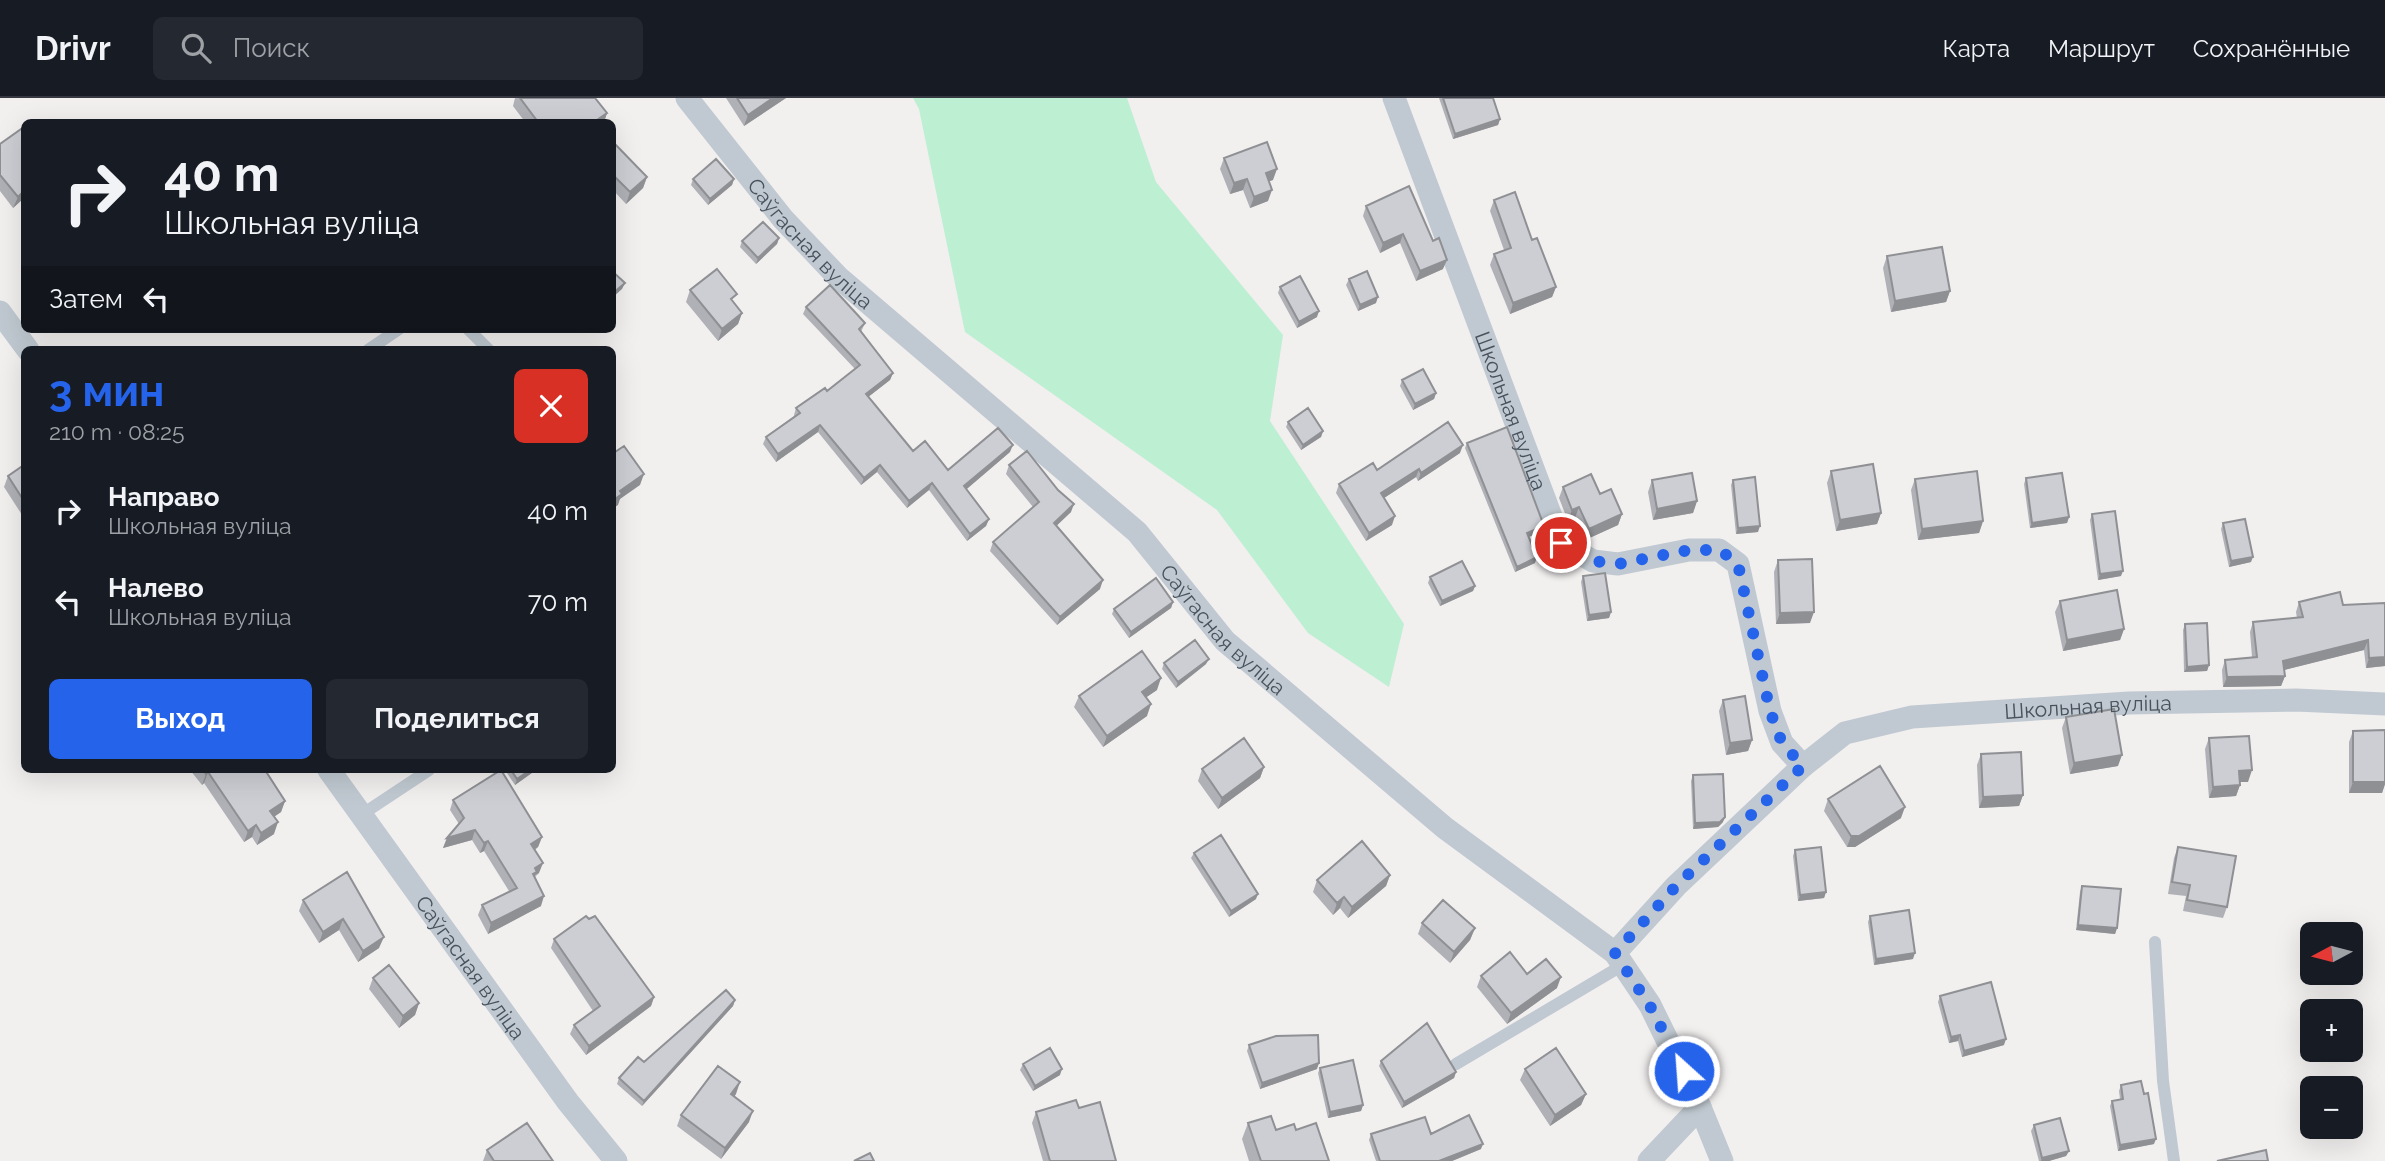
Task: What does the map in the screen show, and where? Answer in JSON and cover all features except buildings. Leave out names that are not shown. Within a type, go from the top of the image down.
[{"type":"street","name":"Саўгасная вуліца","points":[[687,98],[783,219],[838,277],[1137,532],[1225,641],[1445,828],[1619,959],[1657,1017],[1700,1107],[1722,1161]]},
{"type":"street","name":"Школьная вуліца","points":[[1394,98],[1561,543],[1593,561],[1618,564],[1689,550],[1720,550],[1738,564],[1770,711],[1782,743],[1803,766]]},
{"type":"street","points":[[0,312],[25,346]]},
{"type":"street","name":"Школьная вуліца","points":[[1619,959],[1676,886],[1803,766],[1845,733],[1912,717],[2129,703],[2296,700],[2385,704]]},
{"type":"street","name":"Саўгасная вуліца","points":[[331,773],[568,1102],[616,1161]]},
{"type":"street","points":[[1649,1161],[1700,1107]]},
{"type":"lane","points":[[374,346],[393,333]]},
{"type":"lane","points":[[472,333],[485,346]]},
{"type":"lane","points":[[360,815],[424,773]]},
{"type":"lane","points":[[2155,942],[2163,1081],[2174,1161]]},
{"type":"lane","points":[[1456,1064],[1619,959]]},
{"type":"green space","points":[[913,98],[1127,98],[1156,182],[1283,335],[1270,421],[1404,624],[1389,687],[1308,633],[1217,510],[965,332],[919,109]]},
{"type":"route","points":[[1561,543],[1593,561],[1618,564],[1689,550],[1720,550],[1738,564],[1748,599],[1770,711],[1782,743],[1803,766],[1676,886],[1615,953],[1650,1006],[1684,1071]]}]
